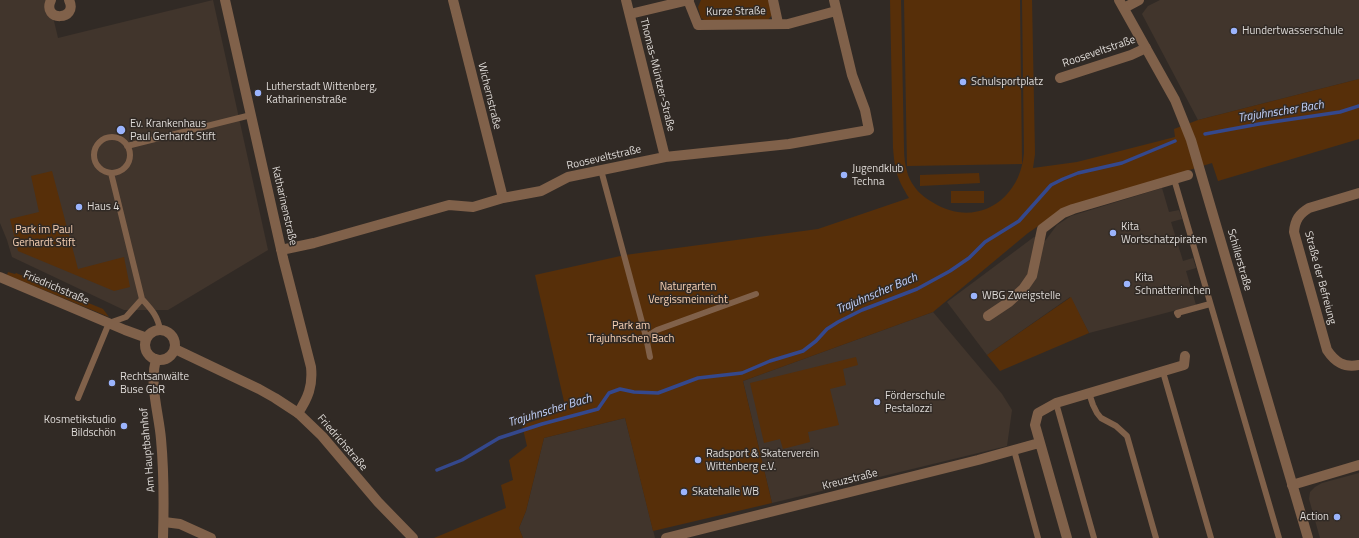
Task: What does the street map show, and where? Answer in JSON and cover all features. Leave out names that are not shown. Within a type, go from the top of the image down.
[{"type":"street","points":[[51,0],[49,4],[51,11],[56,16],[60,17],[69,12],[71,5],[69,0]]},
{"type":"street","name":"Katharinenstraße","points":[[225,0],[281,250],[312,375],[309,393],[298,413]]},
{"type":"street","name":"Wichernstraße","points":[[453,0],[503,198]]},
{"type":"street","name":"Thomas-Müntzer-Straße","points":[[626,0],[665,156]]},
{"type":"street","name":"Kurze Straße","points":[[630,14],[689,0],[698,25],[788,24],[836,11]]},
{"type":"street","name":"Kurze Straße","points":[[773,0],[778,24]]},
{"type":"street","points":[[834,0],[836,11]]},
{"type":"street","points":[[1122,4],[1139,0]]},
{"type":"street","name":"Schillerstraße","points":[[1122,4],[1182,115],[1192,140],[1308,538]]},
{"type":"street","name":"Rooseveltstraße","points":[[281,250],[314,243],[449,205],[473,207],[503,198],[541,191],[568,177],[665,156],[790,144],[869,130],[865,110],[852,75],[836,11]]},
{"type":"street","name":"Rooseveltstraße","points":[[1060,78],[1131,55],[1146,48]]},
{"type":"street","points":[[988,316],[1009,302],[1023,289],[1032,276],[1042,230],[1063,213],[1188,175]]},
{"type":"street","name":"Straße der Befreiung","points":[[1359,193],[1309,208],[1304,211],[1296,219],[1294,232],[1327,350],[1339,363],[1349,366],[1359,365]]},
{"type":"street","name":"Friedrichstraße","points":[[0,277],[125,330],[148,338]]},
{"type":"street","points":[[160,330],[165,331],[172,336],[175,341],[175,349],[168,358],[156,360],[150,356],[147,351],[146,344],[151,333],[160,330]]},
{"type":"street","name":"Friedrichstraße","points":[[175,349],[260,389],[298,413],[322,436],[378,502],[413,538]]},
{"type":"street","points":[[1067,538],[1039,443],[1035,424],[1038,413],[1056,403],[1184,365],[1185,356]]},
{"type":"street","name":"Am Hauptbahnhof","points":[[156,360],[154,365],[154,384],[161,438],[163,469],[163,538]]},
{"type":"street","name":"Kreuzstraße","points":[[666,538],[1039,443]]},
{"type":"street","points":[[1292,485],[1359,465]]},
{"type":"street","points":[[164,522],[180,524],[211,538]]},
{"type":"lane","points":[[127,146],[251,115]]},
{"type":"lane","points":[[107,138],[113,138],[123,142],[127,146],[130,158],[128,163],[121,170],[111,173],[101,170],[95,161],[95,150],[98,145],[107,138]]},
{"type":"lane","points":[[601,170],[646,337],[650,357]]},
{"type":"lane","points":[[1188,175],[1201,171]]},
{"type":"lane","points":[[111,173],[142,299],[154,312],[160,330]]},
{"type":"lane","points":[[1174,179],[1279,538]]},
{"type":"lane","points":[[646,337],[657,330],[756,294]]},
{"type":"lane","points":[[78,398],[109,323],[126,317],[142,299]]},
{"type":"lane","points":[[1178,316],[1177,313],[1210,304]]},
{"type":"lane","points":[[1163,372],[1211,538]]},
{"type":"lane","points":[[1089,393],[1093,405],[1101,418],[1116,426],[1127,436],[1156,538]]},
{"type":"lane","points":[[1056,403],[1094,538]]},
{"type":"lane","points":[[1014,450],[1038,538]]},
{"type":"shaded area","name":"Ev. Krankenhaus Paul Gerhardt Stift","points":[[0,0],[49,0],[58,38],[213,0],[268,250],[168,310],[124,310],[12,257],[0,223]]},
{"type":"shaded area","points":[[1160,0],[1359,0],[1359,79],[1198,120],[1142,14],[1148,6]]},
{"type":"shaded area","points":[[1162,188],[1169,212],[1179,210],[1182,219],[1171,222],[1183,261],[1193,258],[1196,268],[1186,271],[1196,305],[1089,333],[1070,297],[987,355],[947,302],[1034,237],[1045,241],[1057,225],[1071,216]]},
{"type":"shaded area","name":"Förderschule Pestalozzi","points":[[933,312],[1002,394],[1012,410],[1007,446],[772,503],[743,381]]},
{"type":"shaded area","points":[[625,418],[655,538],[523,538],[519,528],[526,511],[544,438]]},
{"type":"shaded area","name":"Action","points":[[1359,473],[1359,538],[1320,538],[1309,499],[1310,492],[1322,483]]},
{"type":"green space","points":[[701,0],[770,0],[773,14],[767,21],[707,22],[701,18],[698,7]]},
{"type":"green space","name":"Park am Trajuhnschen Bach","points":[[890,0],[901,0],[904,151],[907,172],[914,187],[921,194],[928,200],[948,210],[964,213],[979,211],[992,206],[1004,197],[1014,185],[1021,170],[1024,153],[1022,0],[1032,0],[1035,154],[1033,168],[1077,162],[1175,137],[1174,129],[1198,120],[1359,79],[1359,139],[1218,181],[1212,163],[1063,209],[1028,233],[933,312],[743,381],[772,503],[653,531],[625,418],[544,438],[526,511],[519,528],[523,538],[434,538],[506,508],[501,485],[513,480],[509,460],[527,446],[522,425],[566,410],[535,275],[625,255],[818,229],[909,198],[897,174],[893,148]]},
{"type":"green space","name":"Schulsportplatz","points":[[904,0],[1020,0],[1022,164],[907,166]]},
{"type":"green space","name":"Park im Paul Gerhardt Stift","points":[[52,171],[78,269],[124,257],[130,287],[114,291],[18,251],[10,219],[39,212],[31,176]]},
{"type":"green space","points":[[979,173],[980,183],[920,186],[920,175]]},
{"type":"green space","points":[[951,191],[984,191],[984,203],[951,203]]},
{"type":"green space","points":[[8,272],[16,273],[103,309],[109,317],[7,275]]},
{"type":"green space","points":[[1071,297],[1089,333],[1000,371],[987,355]]},
{"type":"green space","points":[[856,357],[858,365],[843,369],[846,385],[830,389],[839,425],[808,432],[810,442],[783,449],[780,439],[764,443],[750,383]]},
{"type":"waterway","name":"Trajuhnscher Bach","points":[[1205,134],[1340,112],[1359,106]]},
{"type":"waterway","name":"Trajuhnscher Bach","points":[[437,470],[462,460],[499,438],[542,424],[598,409],[609,393],[620,389],[634,392],[658,393],[698,378],[742,373],[770,361],[803,351],[816,341],[827,329],[838,322],[862,310],[917,289],[950,271],[969,258],[985,242],[1019,221],[1051,185],[1078,173],[1122,163],[1175,141]]},
{"type":"place","name":"Hundertwasserschule","points":[[1234,31]]},
{"type":"place","name":"Schulsportplatz","points":[[963,82]]},
{"type":"place","name":"Lutherstadt Wittenberg, Katharinenstraße","points":[[258,93]]},
{"type":"place","name":"Ev. Krankenhaus Paul Gerhardt Stift","points":[[121,130]]},
{"type":"place","name":"Jugendklub Techna","points":[[844,175]]},
{"type":"place","name":"Haus 4","points":[[79,207]]},
{"type":"place","name":"Kita Wortschatzpiraten","points":[[1113,233]]},
{"type":"place","name":"Kita Schnatterinchen","points":[[1127,284]]},
{"type":"place","name":"WBG Zweigstelle","points":[[974,296]]},
{"type":"place","name":"Rechtsanwälte Buse GbR","points":[[112,383]]},
{"type":"place","name":"Förderschule Pestalozzi","points":[[877,402]]},
{"type":"place","name":"Kosmetikstudio Bildschön","points":[[124,426]]},
{"type":"place","name":"Radsport & Skaterverein Wittenberg e.V.","points":[[698,460]]},
{"type":"place","name":"Skatehalle WB","points":[[684,492]]},
{"type":"place","name":"Action","points":[[1337,517]]},
{"type":"park label","name":"Naturgarten Vergissmeinnicht","points":[[688,293]]}]
